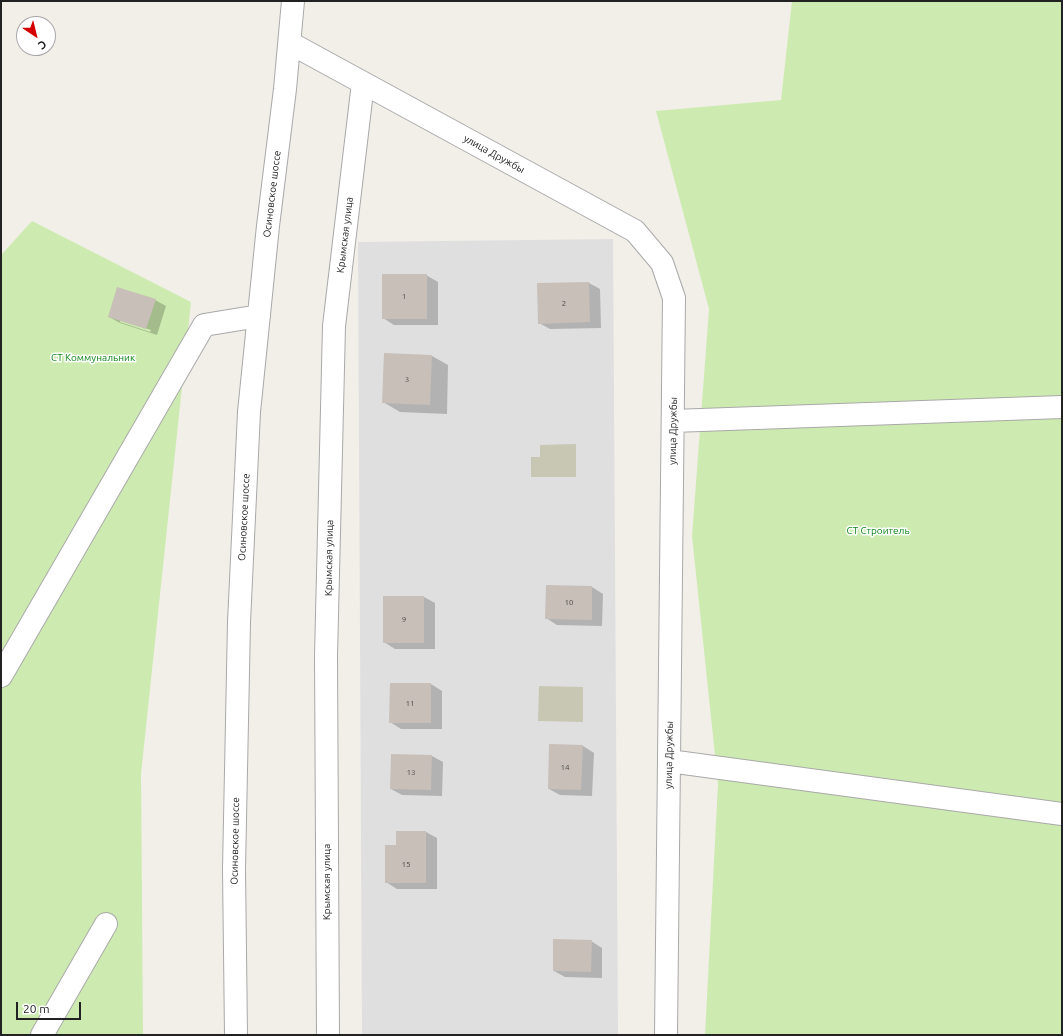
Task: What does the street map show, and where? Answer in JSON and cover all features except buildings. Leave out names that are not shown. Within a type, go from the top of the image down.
[{"type":"street","name":"Осиновское шоссе","points":[[236,1035],[234,869],[239,622],[249,412],[290,43],[292,1]]},
{"type":"street","name":"улица Дружбы","points":[[290,43],[634,231],[662,263],[674,298],[666,1035]]},
{"type":"street","name":"Крымская улица","points":[[328,1035],[326,656],[334,326],[363,83]]},
{"type":"street","points":[[1,676],[204,325],[259,316]]},
{"type":"street","points":[[673,421],[1062,407]]},
{"type":"street","points":[[669,761],[1062,814]]},
{"type":"street","points":[[42,1035],[106,924]]},
{"type":"shaded area","points":[[613,239],[618,1035],[362,1035],[358,242]]},
{"type":"shaded area","points":[[576,444],[576,477],[531,477],[531,457],[540,457],[540,445]]},
{"type":"shaded area","points":[[539,686],[583,687],[583,722],[538,721]]},
{"type":"green space","name":"СТ Строитель","points":[[792,1],[1062,1],[1062,1035],[705,1035],[718,784],[692,536],[709,309],[656,111],[781,100]]},
{"type":"green space","name":"СТ Коммунальник","points":[[32,221],[191,302],[141,774],[143,1035],[1,1035],[1,255]]}]
